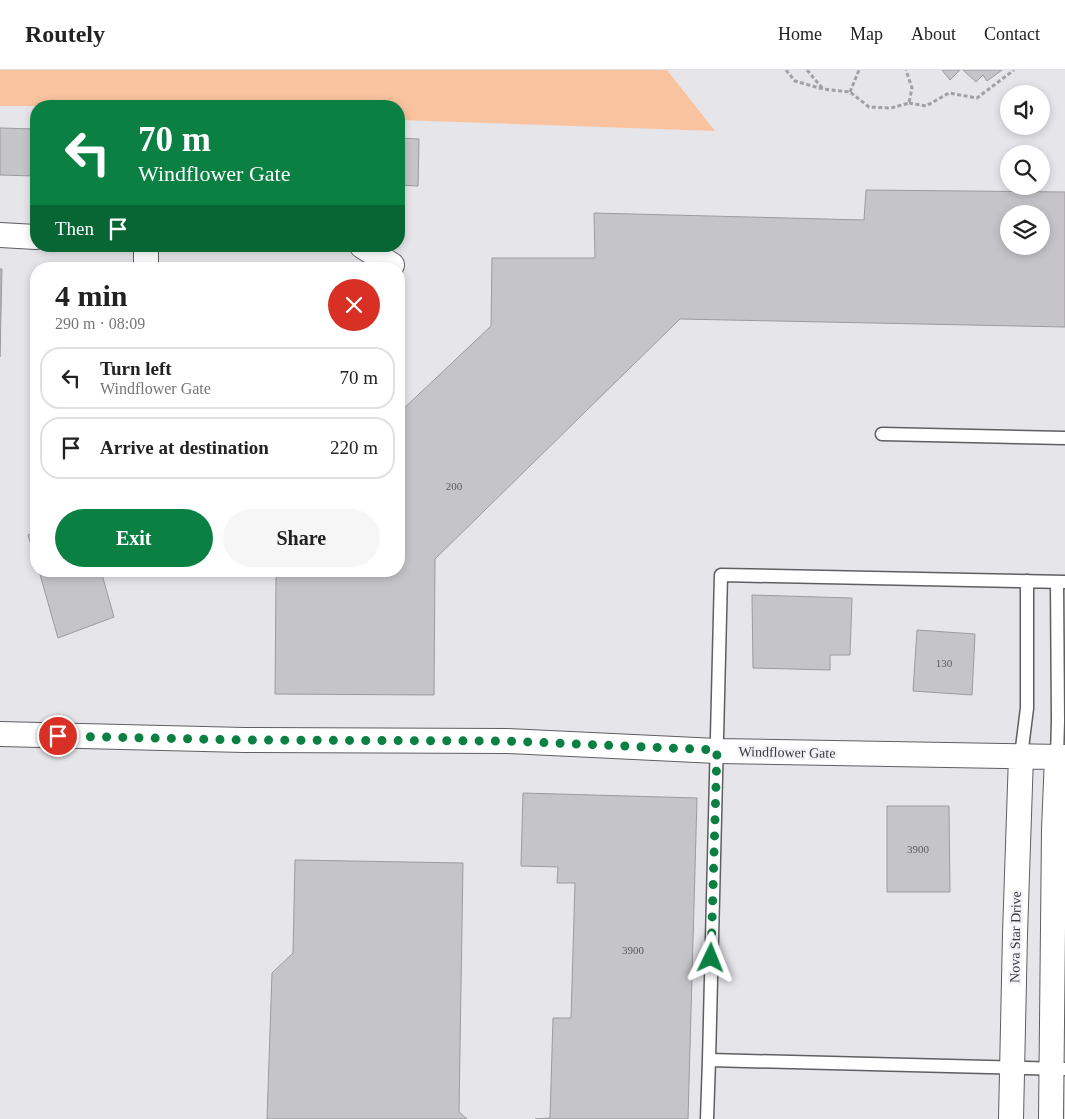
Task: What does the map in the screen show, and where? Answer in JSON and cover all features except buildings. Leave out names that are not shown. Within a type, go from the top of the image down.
[{"type":"street","points":[[0,235],[30,236]]},
{"type":"street","points":[[371,252],[387,262]]},
{"type":"street","name":"Windflower Gate","points":[[0,734],[244,740],[507,741],[717,750],[1061,757]]},
{"type":"street","name":"Nova Star Drive","points":[[1011,1119],[1021,756]]},
{"type":"street","points":[[1051,1119],[1058,1069],[1054,830],[1061,757]]},
{"type":"lane","points":[[882,434],[1065,438]]},
{"type":"lane","points":[[707,1119],[721,576],[1061,582],[1058,702],[1061,757]]},
{"type":"lane","points":[[1021,756],[1027,708],[1027,581]]},
{"type":"lane","points":[[709,1060],[1058,1069]]},
{"type":"path","points":[[786,70],[795,81],[823,89],[850,92],[869,107],[891,108],[909,103],[926,106],[949,93],[977,98],[1014,70]]},
{"type":"path","points":[[807,70],[823,89]]},
{"type":"path","points":[[850,92],[859,70]]},
{"type":"path","points":[[906,70],[912,88],[909,103]]},
{"type":"shaded area","points":[[0,70],[667,70],[715,131],[405,120],[405,100],[30,100],[30,106],[0,106]]},
{"type":"route","points":[[58,736],[244,740],[507,741],[717,750],[711,958]]}]
